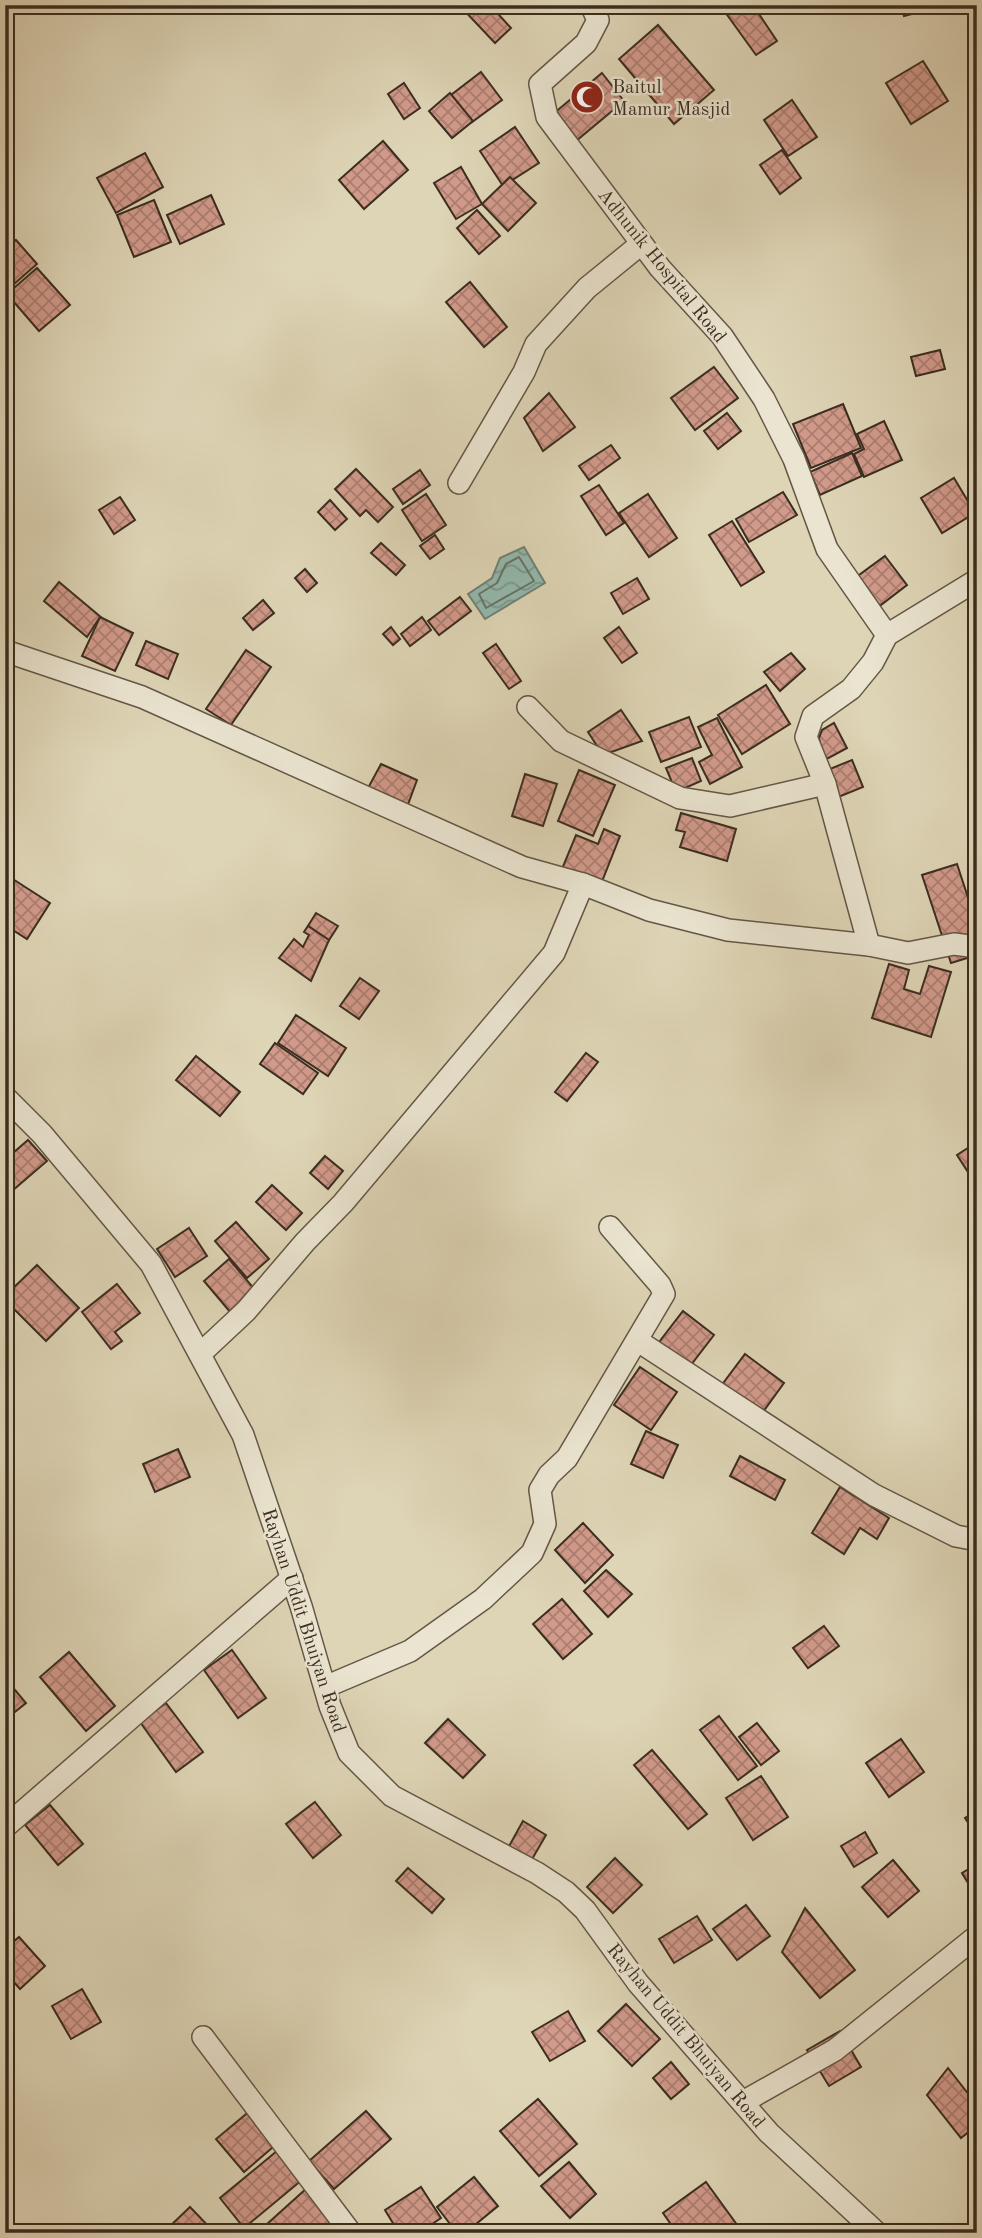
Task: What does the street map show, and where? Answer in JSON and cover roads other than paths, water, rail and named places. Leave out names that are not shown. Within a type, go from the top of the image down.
[{"type":"street","name":"Adhunik Hospital Road","points":[[591,5],[598,20],[586,43],[540,84],[547,117],[641,244],[722,337],[764,400],[794,459],[827,549],[887,635]]},
{"type":"street","points":[[459,483],[524,372],[536,344],[587,288],[641,244]]},
{"type":"street","points":[[869,945],[825,784],[806,737],[813,716],[851,690],[873,662],[887,635],[977,580]]},
{"type":"street","points":[[5,651],[142,697],[522,867],[649,910],[728,930],[869,945],[908,953],[954,944],[977,947]]},
{"type":"street","points":[[528,708],[561,741],[680,797],[730,806],[825,784]]},
{"type":"street","points":[[200,1354],[246,1311],[388,1150],[554,953],[582,887]]},
{"type":"street","name":"Rayhan Uddit Bhuiyan Road","points":[[5,1097],[42,1134],[151,1264],[243,1435],[349,1753],[392,1796],[537,1873],[566,1892],[585,1910],[638,1983],[769,2133],[877,2233]]},
{"type":"street","points":[[325,1687],[410,1651],[483,1599],[532,1553],[545,1524],[540,1490],[548,1475],[567,1458],[664,1294],[660,1285],[610,1227]]},
{"type":"street","points":[[638,1340],[874,1495],[956,1536],[977,1540]]},
{"type":"street","points":[[5,1827],[292,1578]]},
{"type":"street","points":[[743,2102],[835,2050],[977,1936]]},
{"type":"street","points":[[204,2037],[351,2233]]},
{"type":"water","points":[[524,547],[545,583],[485,619],[468,594],[492,578],[500,558]]},
{"type":"place","name":"Baitul Mamur Masjid","points":[[587,97]]}]
